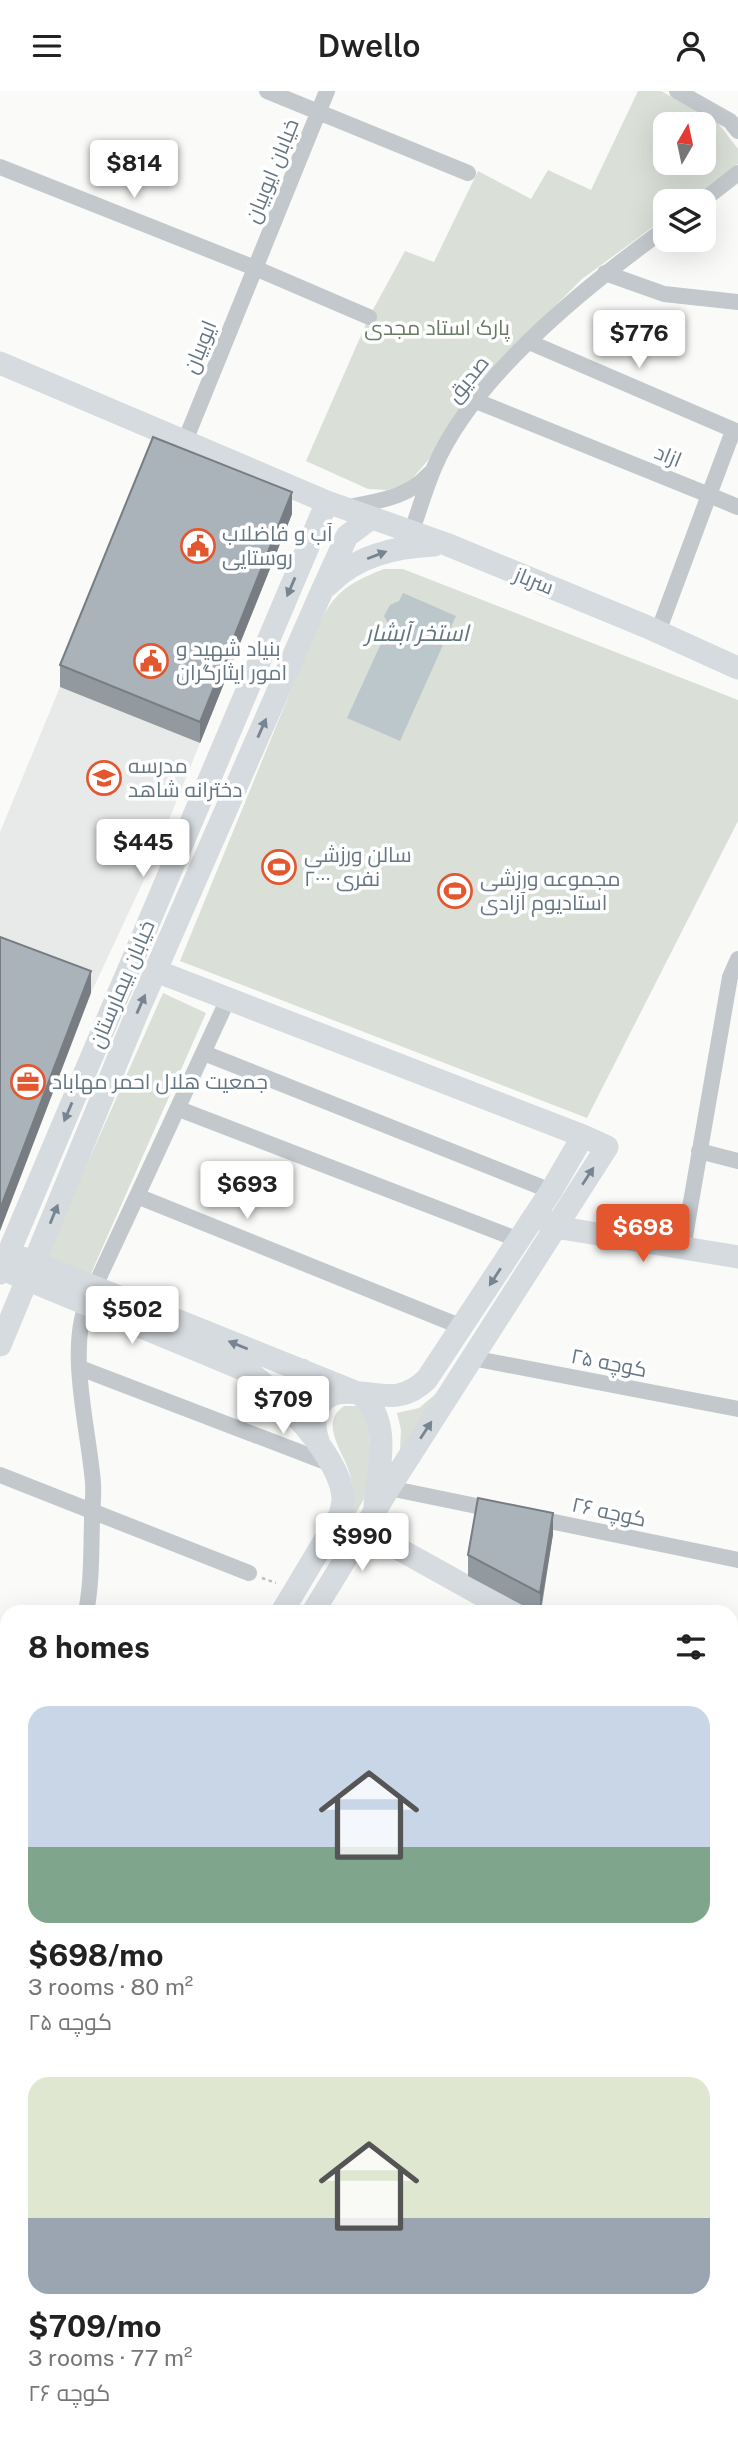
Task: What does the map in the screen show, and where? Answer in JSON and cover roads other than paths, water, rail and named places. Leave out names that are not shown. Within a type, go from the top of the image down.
[{"type":"street","points":[[267,91],[468,173]]},
{"type":"street","name":"خیابان ایوبیان","points":[[255,268],[327,91]]},
{"type":"street","points":[[677,91],[735,122]]},
{"type":"street","points":[[0,167],[255,268],[369,317]]},
{"type":"street","points":[[716,190],[738,173]]},
{"type":"street","name":"صدیق","points":[[411,533],[434,466],[476,401],[496,376],[605,273],[653,238]]},
{"type":"street","name":"ایوبیان","points":[[185,441],[255,268]]},
{"type":"street","points":[[605,273],[664,295],[738,302]]},
{"type":"street","points":[[529,342],[736,431],[658,632]]},
{"type":"street","name":"سرباز","points":[[0,363],[336,505],[446,544],[658,632],[738,669]]},
{"type":"street","name":"ازاد","points":[[476,401],[738,506]]},
{"type":"street","points":[[336,505],[396,497],[422,481],[434,466]]},
{"type":"street","name":"خیابان بیمارستان","points":[[3,1265],[200,800],[336,505]]},
{"type":"street","points":[[0,1345],[156,971],[321,593],[347,536],[371,518]]},
{"type":"street","points":[[321,593],[351,565],[373,556],[393,549],[446,544]]},
{"type":"street","points":[[200,800],[226,811]]},
{"type":"street","points":[[683,1248],[699,1151],[738,959]]},
{"type":"street","points":[[156,971],[607,1147],[545,1221],[472,1358],[317,1605]]},
{"type":"street","points":[[87,1605],[91,1588],[94,1487],[80,1367],[78,1336],[81,1317],[228,999]]},
{"type":"street","points":[[204,1053],[551,1191]]},
{"type":"street","points":[[179,1109],[519,1240]]},
{"type":"street","points":[[286,1605],[340,1515],[343,1498],[339,1481],[314,1426],[320,1404],[328,1396],[339,1392],[397,1396],[415,1390],[427,1380],[519,1240],[545,1221],[551,1191],[583,1136]]},
{"type":"street","points":[[699,1151],[738,1161]]},
{"type":"street","points":[[137,1196],[462,1327]]},
{"type":"street","points":[[545,1221],[738,1257]]},
{"type":"street","points":[[3,1265],[31,1271],[90,1295],[302,1370],[360,1394],[370,1402],[375,1411],[380,1432],[374,1511],[377,1530],[388,1543]]},
{"type":"street","points":[[90,1295],[256,1377],[279,1397],[326,1455]]},
{"type":"street","name":"کوچه ۲۵","points":[[472,1358],[738,1409]]},
{"type":"street","points":[[80,1367],[326,1455]]},
{"type":"street","points":[[279,1397],[292,1400],[305,1394],[308,1380],[302,1370]]},
{"type":"street","points":[[0,1475],[249,1573]]},
{"type":"street","name":"کوچه ۲۶","points":[[389,1488],[738,1560]]},
{"type":"street","points":[[349,1552],[366,1539],[388,1543],[499,1605]]},
{"type":"water","name":"استخر آبشار","points":[[403,593],[456,616],[400,741],[347,718],[389,626],[384,616],[390,605],[399,601]]},
{"type":"place","name":"آب و فاضلاب روستایی","points":[[198,546]]},
{"type":"place","name":"بنیاد شهید و امور ایثارگران","points":[[151,661]]},
{"type":"place","name":"مدرسه دخترانه شاهد","points":[[104,778]]},
{"type":"place","name":"سالن ورزشی ۲۰۰۰ نفری","points":[[279,867]]},
{"type":"place","name":"مجموعه ورزشی استادیوم آزادی","points":[[455,891]]},
{"type":"place","name":"جمعیت هلال احمر مهاباد","points":[[28,1082]]},
{"type":"park label","name":"پارک استاد مجدی","points":[[437,328]]}]
